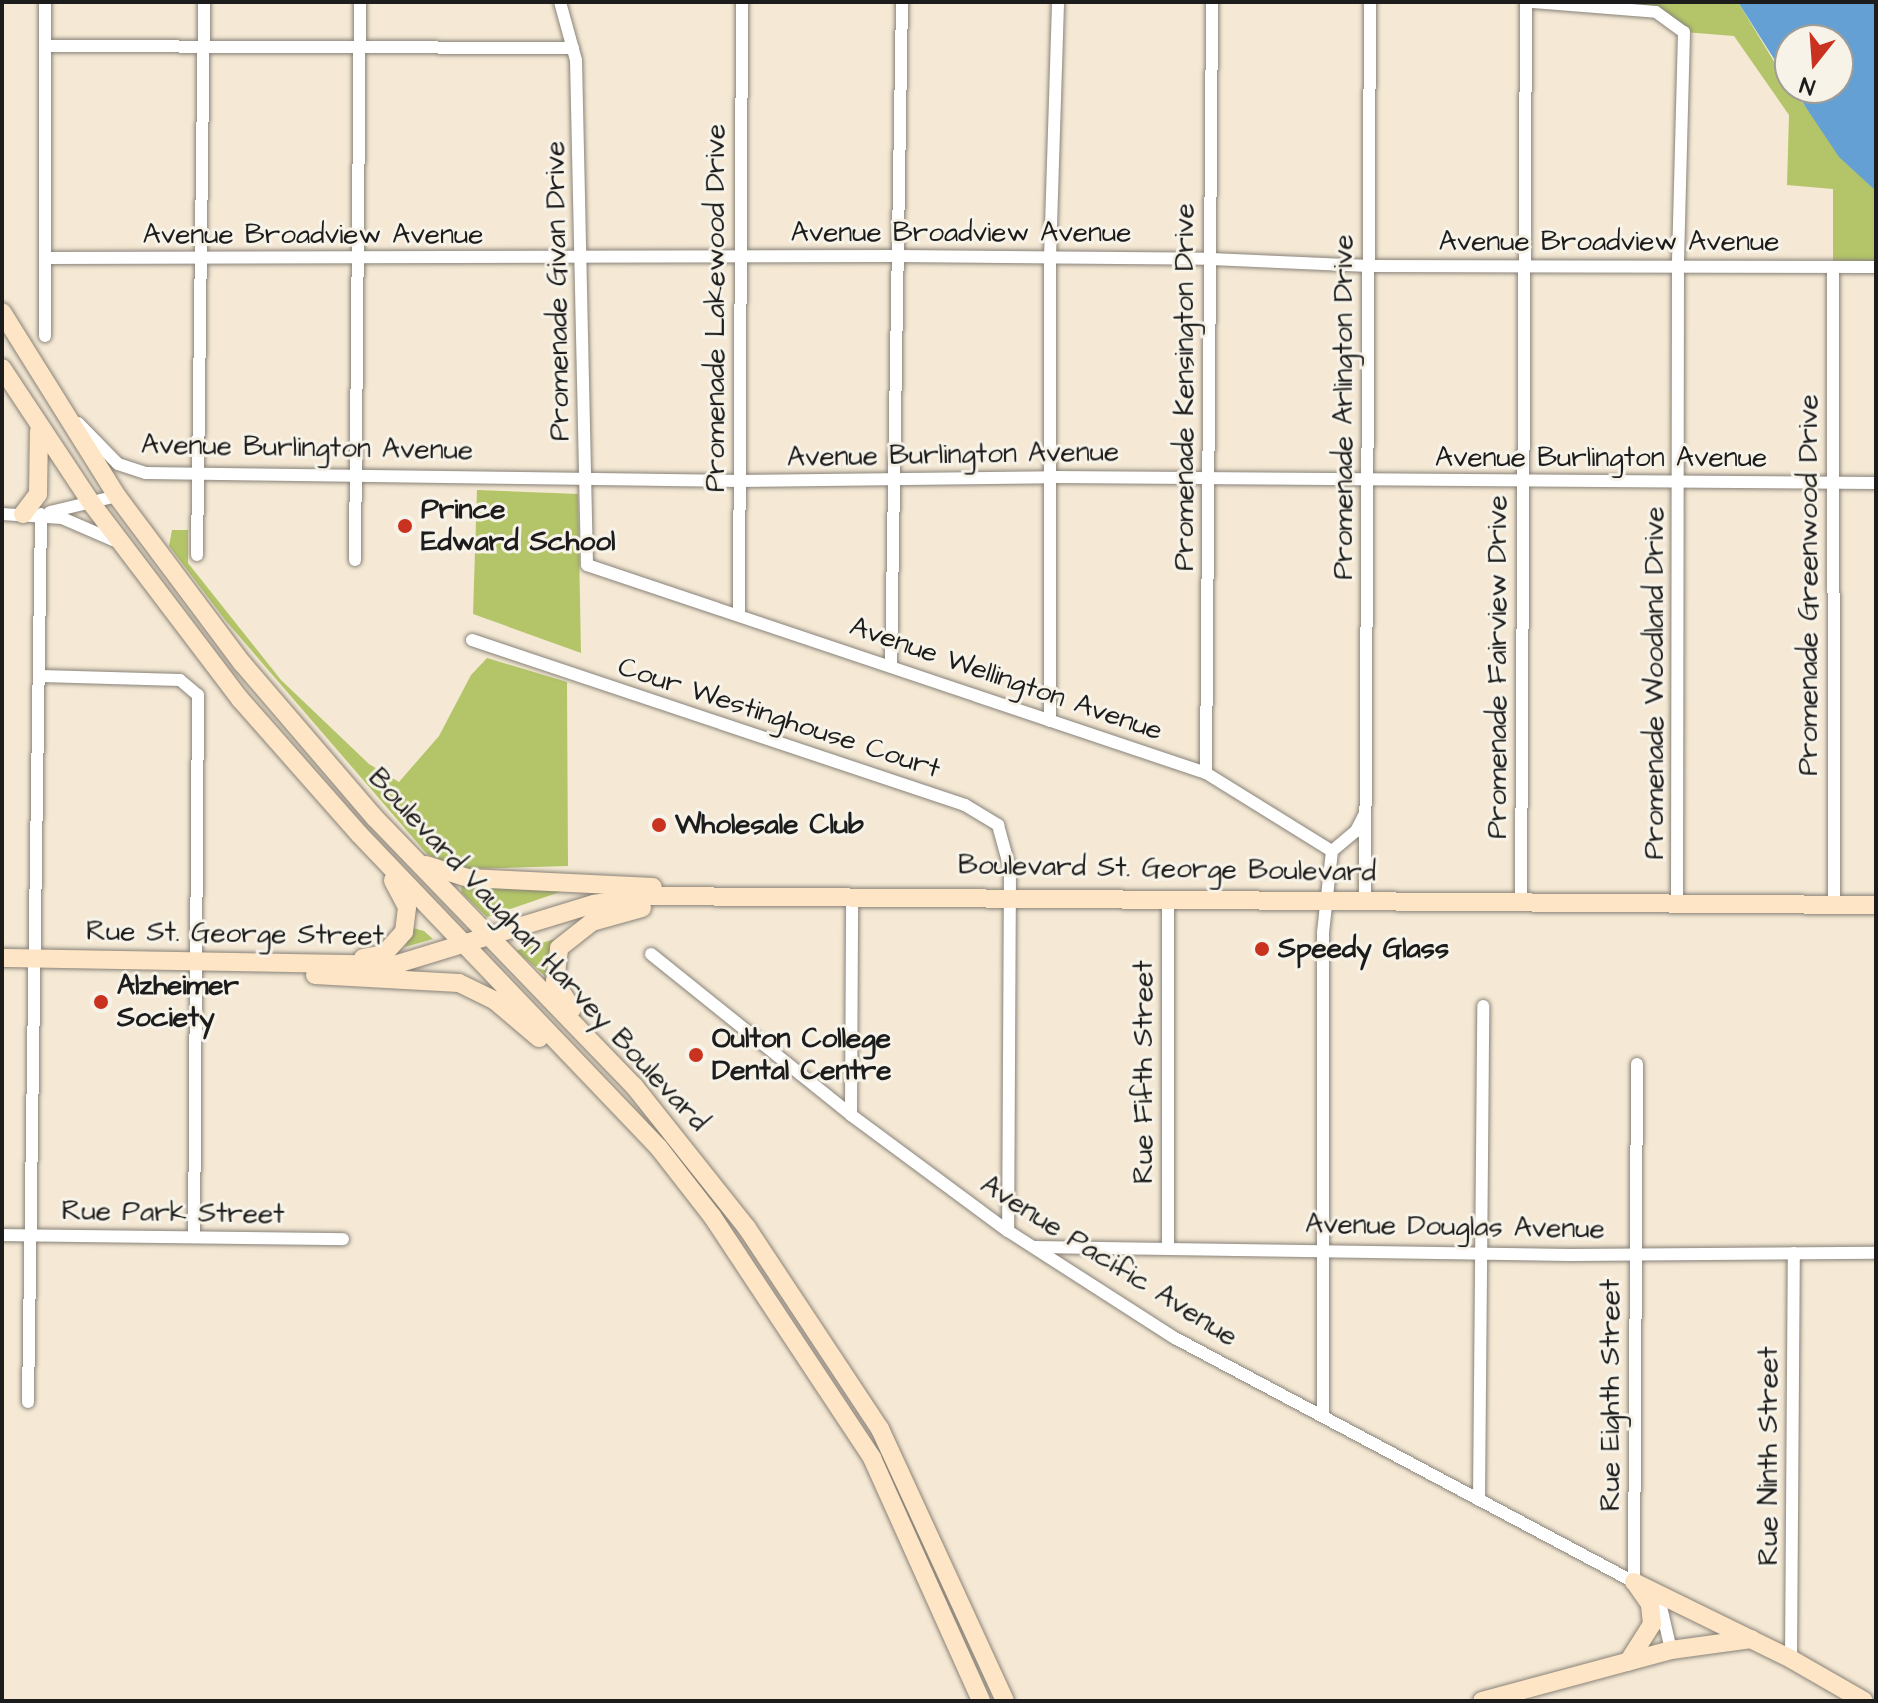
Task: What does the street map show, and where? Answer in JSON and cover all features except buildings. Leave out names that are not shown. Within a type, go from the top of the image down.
[{"type":"main road","name":"Boulevard Vaughan Harvey Boulevard","points":[[2,312],[117,496],[242,663],[412,857],[595,1045],[747,1228],[880,1429],[1005,1701]]},
{"type":"main road","name":"Boulevard Vaughan Harvey Boulevard","points":[[2,368],[92,504],[240,699],[359,834],[640,1128],[720,1228],[872,1458],[981,1701]]},
{"type":"main road","points":[[32,514],[42,464],[36,421]]},
{"type":"main road","points":[[273,966],[375,957],[402,936],[407,919],[405,900],[359,834]]},
{"type":"main road","points":[[412,857],[460,877],[764,896]]},
{"type":"main road","name":"Boulevard St. George Boulevard","points":[[465,945],[610,900],[1010,895],[1876,905]]},
{"type":"main road","points":[[595,1045],[555,982],[555,956],[571,934],[636,908],[764,896]]},
{"type":"main road","name":"Rue St. George Street","points":[[2,958],[273,966],[394,965],[465,945]]},
{"type":"main road","points":[[273,966],[341,980],[445,981],[471,987],[504,1007],[640,1128]]},
{"type":"main road","points":[[1634,1582],[1791,1659],[1864,1701]]},
{"type":"main road","points":[[1628,1662],[1652,1624],[1650,1604],[1634,1582]]},
{"type":"main road","points":[[1482,1701],[1671,1650],[1751,1639]]},
{"type":"main road","points":[[984,1654],[1014,1701]]},
{"type":"main road","points":[[964,1662],[974,1701]]},
{"type":"street","points":[[45,2],[45,336]]},
{"type":"street","points":[[197,555],[204,2]]},
{"type":"street","points":[[355,560],[360,2]]},
{"type":"street","name":"Promenade Givan Drive","points":[[560,2],[573,48],[584,259],[587,565],[603,571]]},
{"type":"street","name":"Promenade Lakewood Drive","points":[[739,615],[742,2]]},
{"type":"street","points":[[891,664],[902,2]]},
{"type":"street","points":[[1050,721],[1053,477],[1050,258],[1058,2]]},
{"type":"street","name":"Promenade Kensington Drive","points":[[1206,773],[1212,2]]},
{"type":"street","name":"Promenade Arlington Drive","points":[[1365,899],[1370,2]]},
{"type":"street","name":"Promenade Fairview Drive","points":[[1521,901],[1526,2]]},
{"type":"street","name":"Promenade Woodland Drive","points":[[1533,2],[1656,12],[1684,32],[1678,264],[1677,902]]},
{"type":"street","points":[[47,46],[573,48]]},
{"type":"street","name":"Avenue Broadview Avenue","points":[[45,258],[897,256],[1211,259],[1369,266],[1678,264],[1876,267]]},
{"type":"street","name":"Promenade Greenwood Drive","points":[[1833,267],[1834,904]]},
{"type":"street","name":"Avenue Burlington Avenue","points":[[59,402],[118,464],[146,473],[357,472],[739,481],[1053,477],[1367,483],[1876,483]]},
{"type":"street","points":[[2,514],[32,514],[92,504],[117,496]]},
{"type":"street","points":[[32,514],[88,525],[125,549]]},
{"type":"street","points":[[28,1402],[39,959],[41,676],[32,514]]},
{"type":"street","name":"Avenue Wellington Avenue","points":[[603,571],[891,664],[1206,773],[1332,851]]},
{"type":"street","name":"Cour Westinghouse Court","points":[[472,640],[976,809],[1003,834],[1010,895],[1008,1231]]},
{"type":"street","points":[[41,676],[180,680],[198,695],[194,1237]]},
{"type":"street","points":[[1323,1416],[1327,899],[1332,851],[1356,831],[1365,812]]},
{"type":"street","points":[[851,1115],[852,896]]},
{"type":"street","name":"Rue Fifth Street","points":[[1168,898],[1168,1246]]},
{"type":"street","name":"Avenue Pacific Avenue","points":[[651,954],[851,1115],[1008,1231],[1173,1337],[1634,1582],[1662,1611],[1671,1650]]},
{"type":"street","points":[[1479,1500],[1483,1006]]},
{"type":"street","name":"Rue Eighth Street","points":[[1634,1582],[1637,1064]]},
{"type":"street","name":"Rue Park Street","points":[[2,1235],[343,1239]]},
{"type":"street","name":"Avenue Douglas Avenue","points":[[1034,1247],[1876,1253]]},
{"type":"street","name":"Rue Ninth Street","points":[[1791,1659],[1794,1253]]},
{"type":"green space","points":[[1531,2],[1738,2],[1774,62],[1774,93],[1734,36],[1684,32],[1656,12]]},
{"type":"green space","points":[[1781,104],[1803,104],[1876,191],[1876,267],[1833,267],[1833,189],[1787,185],[1789,115]]},
{"type":"green space","points":[[477,490],[578,494],[581,653],[473,614]]},
{"type":"green space","points":[[172,530],[188,530],[188,563],[281,680],[369,764],[399,782],[439,736],[471,675],[487,658],[567,682],[568,866],[461,869],[427,854],[226,621],[169,546]]},
{"type":"green space","points":[[462,884],[563,891],[487,917],[461,892]]},
{"type":"green space","points":[[413,928],[424,931],[433,939],[405,947]]},
{"type":"green space","points":[[555,939],[545,976],[517,951],[518,950]]},
{"type":"water","points":[[1738,2],[1876,2],[1876,191],[1839,157],[1804,104],[1854,104],[1854,24],[1774,24],[1774,59]]},
{"type":"place","name":"Prince Edward School","points":[[405,526]]},
{"type":"place","name":"Wholesale Club","points":[[659,825]]},
{"type":"place","name":"Speedy Glass","points":[[1262,949]]},
{"type":"place","name":"Alzheimer Society","points":[[101,1002]]},
{"type":"place","name":"Oulton College Dental Centre","points":[[696,1055]]}]
